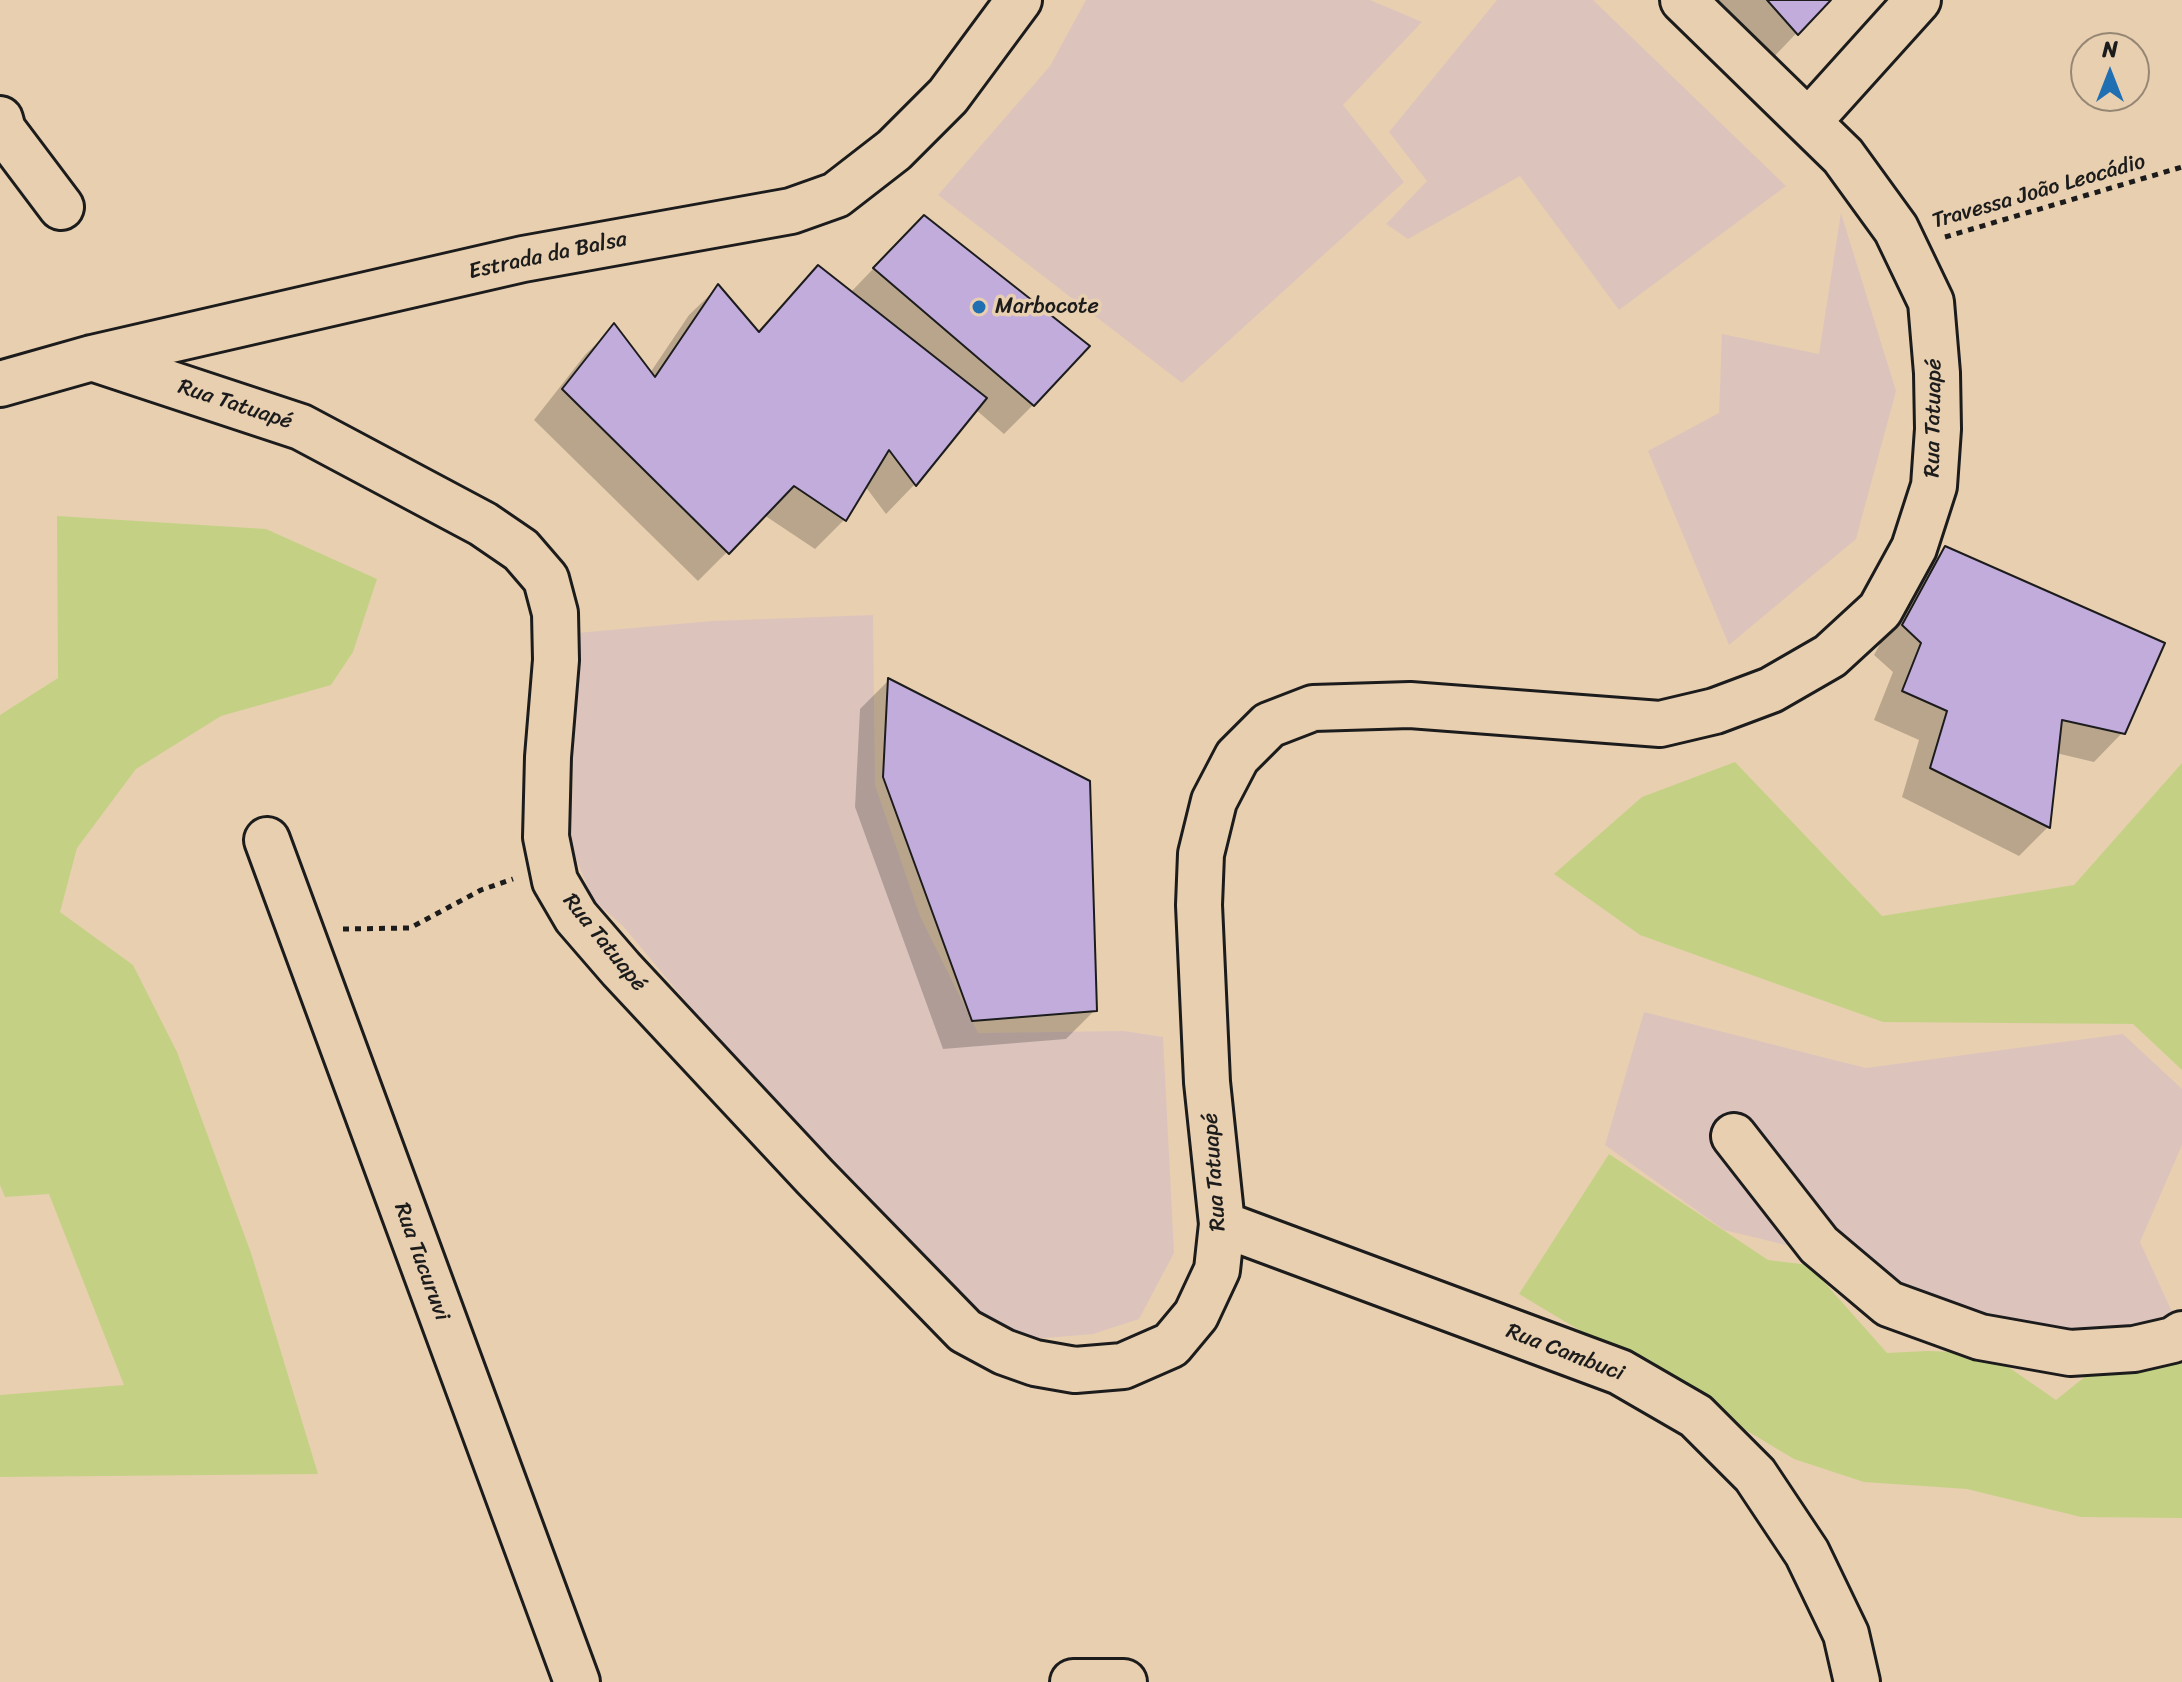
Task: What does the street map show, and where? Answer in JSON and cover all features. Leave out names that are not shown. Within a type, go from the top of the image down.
[{"type":"street","name":"Estrada da Balsa","points":[[0,384],[92,358],[523,259],[791,211],[836,195],[894,150],[948,96],[1019,0]]},
{"type":"street","name":"Rua Tatuapé","points":[[92,358],[301,427],[483,524],[521,550],[546,579],[555,613],[556,660],[548,757],[546,837],[555,881],[576,917],[815,1177],[965,1331],[1004,1352],[1035,1363],[1075,1370],[1123,1366],[1171,1345],[1196,1315],[1217,1270],[1222,1224],[1207,1082],[1199,905],[1201,854],[1214,801],[1237,757],[1269,725],[1313,708],[1410,705],[1660,724],[1715,711],[1771,690],[1830,656],[1880,610],[1914,548],[1934,486],[1938,429],[1931,302],[1896,229],[1843,156],[1683,0]]},
{"type":"street","points":[[1808,122],[1918,0]]},
{"type":"street","points":[[0,119],[3,130],[61,207]]},
{"type":"street","name":"Rua Tucuruvi","points":[[267,840],[577,1682]]},
{"type":"street","points":[[1734,1136],[1819,1245],[1889,1304],[1980,1337],[2070,1353],[2134,1349],[2173,1340],[2182,1334]]},
{"type":"street","name":"Rua Cambuci","points":[[1222,1224],[1620,1372],[1696,1416],[1755,1475],[1807,1553],[1846,1634],[1857,1682]]},
{"type":"street","points":[[1073,1682],[1124,1682]]},
{"type":"path","name":"Travessa João Leocádio","points":[[1905,249],[2182,167]]},
{"type":"path","points":[[304,941],[346,928],[410,928],[481,890],[552,865]]},
{"type":"shaded area","points":[[1086,0],[1370,0],[1422,22],[1343,105],[1404,182],[1182,383],[938,195],[1050,66]]},
{"type":"shaded area","points":[[1497,0],[1593,0],[1786,186],[1619,310],[1520,176],[1408,239],[1386,224],[1427,181],[1389,132]]},
{"type":"shaded area","points":[[1841,213],[1896,391],[1856,539],[1729,645],[1648,451],[1719,413],[1722,334],[1819,354]]},
{"type":"shaded area","points":[[873,615],[875,785],[920,916],[978,1033],[1124,1031],[1163,1037],[1174,1253],[1139,1319],[1093,1334],[1009,1341],[858,1208],[623,926],[593,900],[571,846],[577,633],[712,621]]},
{"type":"shaded area","points":[[1644,1012],[1866,1068],[2123,1034],[2182,1089],[2182,1145],[2140,1242],[2173,1314],[2016,1356],[1881,1325],[1826,1264],[1786,1245],[1724,1230],[1605,1145]]},
{"type":"green space","points":[[57,516],[266,529],[377,579],[353,652],[331,685],[221,716],[136,769],[77,848],[60,912],[133,965],[177,1052],[251,1253],[318,1474],[0,1477],[0,1395],[124,1385],[49,1194],[5,1197],[0,1185],[0,715],[58,678]]},
{"type":"green space","points":[[1735,762],[1882,916],[2074,885],[2182,763],[2182,1070],[2133,1024],[1883,1022],[1640,935],[1554,874],[1642,797]]},
{"type":"green space","points":[[1609,1154],[1768,1260],[1809,1265],[1887,1353],[1988,1353],[2056,1400],[2087,1375],[2149,1368],[2182,1345],[2182,1518],[2081,1517],[1967,1489],[1864,1482],[1794,1459],[1519,1294]]},
{"type":"building","points":[[1767,0],[1831,0],[1798,35]]},
{"type":"building","name":"Marbocote","points":[[924,215],[1090,346],[1034,406],[873,268]]},
{"type":"building","points":[[818,265],[987,398],[916,486],[889,450],[846,521],[794,486],[729,554],[562,389],[614,323],[655,377],[718,284],[759,332]]},
{"type":"building","points":[[1945,546],[2165,643],[2125,734],[2062,720],[2050,828],[1930,768],[1947,711],[1902,691],[1921,643],[1902,625]]},
{"type":"building","points":[[888,678],[1090,781],[1097,1011],[972,1021],[883,777]]},
{"type":"place","name":"Marbocote","points":[[979,307]]}]
